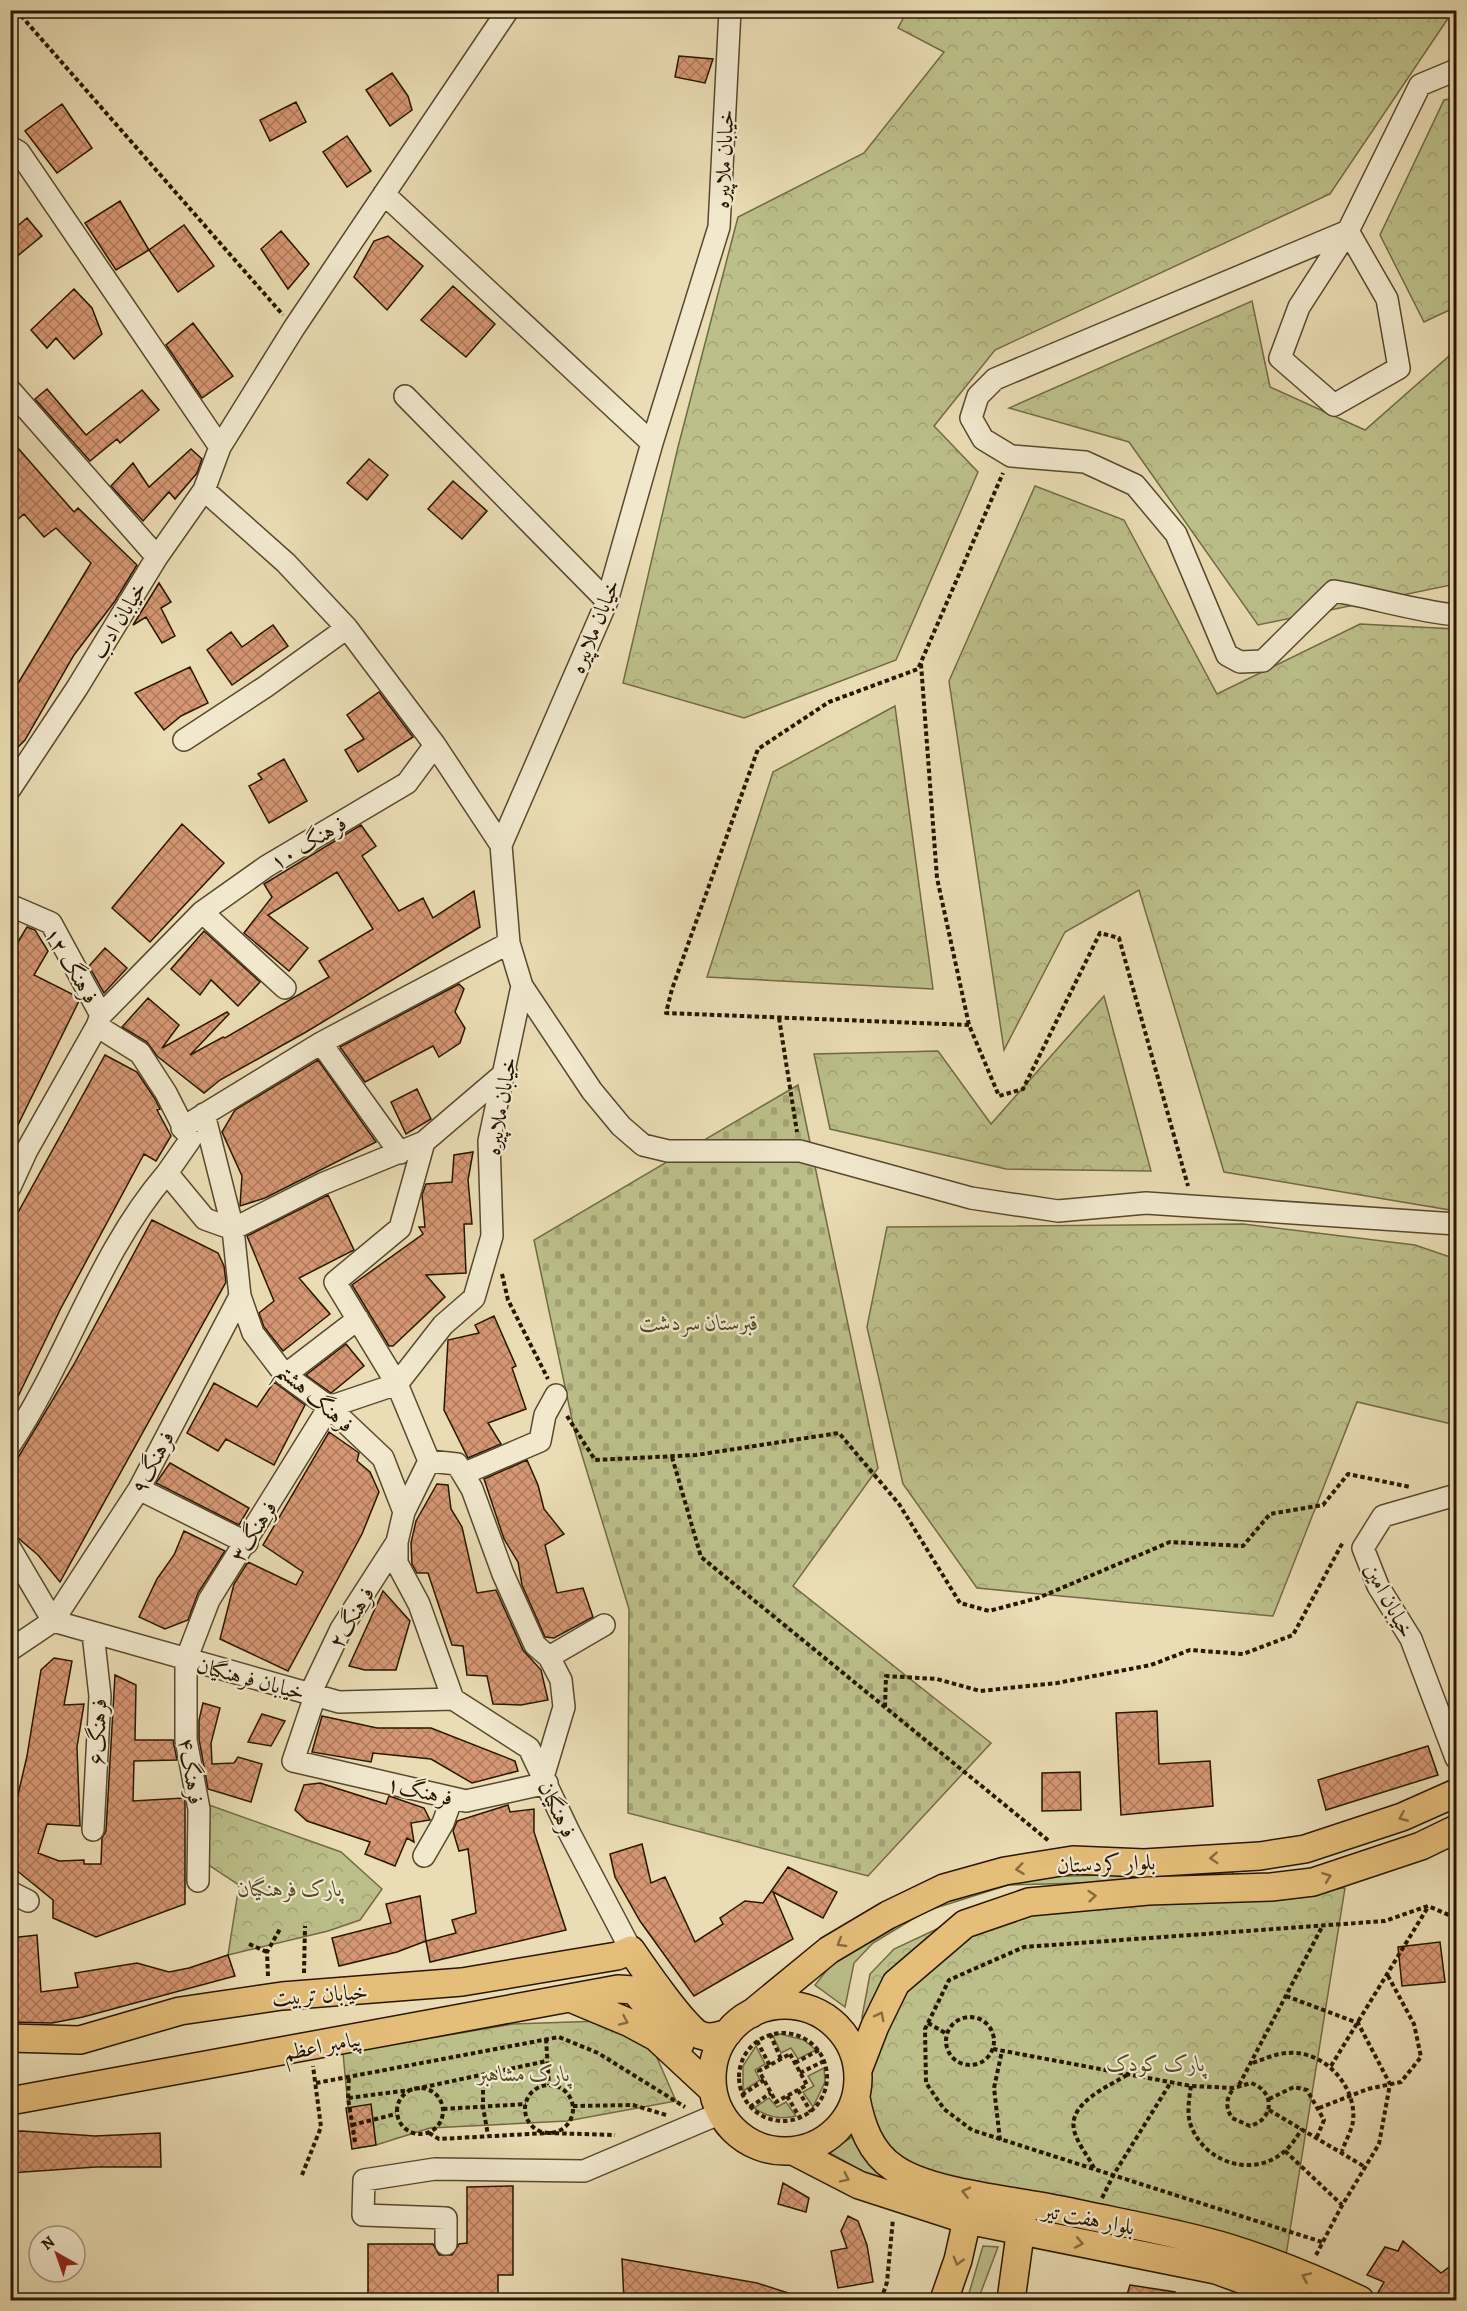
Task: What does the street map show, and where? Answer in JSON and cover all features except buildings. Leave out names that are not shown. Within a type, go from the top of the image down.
[{"type":"main road","name":"بلوار کردستان","points":[[728,2033],[829,1950],[888,1915],[944,1888],[1005,1871],[1073,1860],[1144,1863],[1293,1850],[1373,1828],[1456,1793]]},
{"type":"main road","name":"بلوار کردستان","points":[[858,2070],[875,2026],[896,1983],[965,1924],[1029,1902],[1148,1891],[1240,1888],[1313,1882],[1421,1846],[1456,1830]]},
{"type":"main road","points":[[1292,1884],[1277,1871],[1293,1850]]},
{"type":"main road","points":[[1240,1888],[1258,1871],[1244,1856]]},
{"type":"main road","points":[[624,1953],[634,1986],[679,2043],[713,2108]]},
{"type":"main road","name":"خیابان تربیت","points":[[10,2038],[80,2040],[180,2011],[282,1996],[462,1982],[624,1953]]},
{"type":"main road","points":[[634,1986],[697,2035],[712,2038],[728,2033]]},
{"type":"main road","name":"پیامبر اعظم","points":[[10,2101],[634,1986]]},
{"type":"main road","points":[[570,1998],[630,2023],[656,2037],[713,2108],[734,2130],[751,2143],[772,2150],[793,2151],[814,2145],[832,2134],[847,2118],[856,2098],[858,2070],[852,2047],[838,2028],[819,2013],[797,2006],[773,2006],[751,2014]]},
{"type":"main road","points":[[713,2108],[713,2070],[718,2051],[728,2033]]},
{"type":"main road","name":"بلوار هفت تیر","points":[[856,2098],[862,2126],[879,2154],[894,2169],[920,2181],[1012,2216],[1216,2270],[1360,2301]]},
{"type":"main road","name":"بلوار هفت تیر","points":[[793,2151],[859,2185],[967,2220],[1012,2216],[1093,2217],[1227,2247],[1301,2288]]},
{"type":"main road","points":[[1011,2301],[1012,2216]]},
{"type":"main road","points":[[945,2301],[967,2220]]},
{"type":"street","name":"خیابان ادب","points":[[10,789],[77,688],[157,557],[204,490],[220,447],[294,328],[508,10]]},
{"type":"street","name":"خیابان ملاپیره","points":[[397,1384],[443,1325],[474,1298],[492,1236],[489,1141],[506,1071],[522,986],[509,943],[501,845],[608,601],[652,443],[719,227],[730,10]]},
{"type":"street","points":[[1348,231],[1387,299],[1399,368],[1334,405],[1280,358],[1299,307],[1348,231],[1420,85],[1456,70]]},
{"type":"street","points":[[10,147],[20,152],[220,447]]},
{"type":"street","points":[[384,194],[652,443]]},
{"type":"street","points":[[1348,231],[995,379],[978,396],[971,418],[983,439],[1011,456],[1084,462],[1135,484],[1176,534],[1227,655],[1240,662],[1263,661],[1334,591],[1379,598],[1424,612],[1456,615]]},
{"type":"street","points":[[10,390],[157,557]]},
{"type":"street","points":[[405,396],[608,601]]},
{"type":"street","points":[[204,490],[286,563],[347,628],[435,745],[501,845]]},
{"type":"street","points":[[184,740],[265,687],[347,628]]},
{"type":"street","name":"فرهنگ ۱۰","points":[[10,1187],[27,1150],[99,1020],[202,912],[267,866],[407,783],[435,745]]},
{"type":"street","name":"فرهنگ ۱۲","points":[[10,913],[14,907],[51,923],[99,1020]]},
{"type":"street","points":[[202,912],[285,988]]},
{"type":"street","points":[[182,1128],[321,1043],[509,943]]},
{"type":"street","points":[[522,986],[592,1091],[621,1126],[643,1145],[668,1151],[800,1151],[971,1198],[1058,1211],[1146,1203],[1456,1224]]},
{"type":"street","points":[[10,1446],[120,1242],[147,1199],[190,1140],[166,1093],[140,1053],[99,1020]]},
{"type":"street","points":[[321,1043],[400,1153]]},
{"type":"street","points":[[167,1173],[205,1219],[233,1229],[322,1185],[424,1142],[506,1071]]},
{"type":"street","name":"فرهنگ هشتم","points":[[204,1114],[233,1229],[240,1296],[253,1334],[285,1375],[329,1407],[383,1458],[404,1512]]},
{"type":"street","points":[[424,1142],[400,1228],[335,1282],[397,1384],[429,1461],[404,1512],[397,1542],[397,1563],[419,1604],[453,1699]]},
{"type":"street","name":"فرهنگ۹","points":[[53,1621],[139,1489],[240,1296]]},
{"type":"street","points":[[285,1375],[358,1319]]},
{"type":"street","points":[[329,1407],[397,1384]]},
{"type":"street","points":[[463,1474],[540,1441],[544,1415],[556,1395]]},
{"type":"street","name":"فرهنگ۳","points":[[186,1660],[209,1600],[247,1543],[329,1407]]},
{"type":"street","points":[[429,1461],[457,1464],[472,1489],[503,1574],[535,1645],[549,1657],[561,1680],[564,1707],[545,1780]]},
{"type":"street","points":[[139,1489],[247,1543]]},
{"type":"street","name":"خیابان امین","points":[[1453,1495],[1383,1516],[1363,1548],[1378,1586],[1411,1639],[1456,1758]]},
{"type":"street","name":"فرهنگ۲","points":[[293,1761],[312,1695],[341,1629],[397,1542]]},
{"type":"street","points":[[10,1548],[53,1621],[10,1650]]},
{"type":"street","name":"خیابان فرهنگیان","points":[[53,1621],[339,1702],[453,1699]]},
{"type":"street","points":[[549,1657],[604,1625]]},
{"type":"street","name":"فرهنگ۶","points":[[93,1633],[100,1696],[93,1830]]},
{"type":"street","name":"فرهنگ۴","points":[[186,1660],[186,1740],[199,1809],[198,1881]]},
{"type":"street","name":"فرهنگیان","points":[[453,1699],[529,1748],[624,1953]]},
{"type":"street","name":"فرهنگ۱","points":[[293,1761],[466,1801],[545,1780]]},
{"type":"street","points":[[424,1856],[443,1823],[453,1798]]},
{"type":"street","points":[[446,2244],[446,2218],[363,2215],[364,2180],[435,2169],[584,2171],[713,2108]]},
{"type":"path","points":[[16,10],[294,328]]},
{"type":"path","points":[[969,1025],[666,1014],[676,978],[758,749],[829,702],[918,669],[1011,456]]},
{"type":"path","points":[[921,663],[937,878],[969,1025],[999,1096],[1023,1089],[1100,933],[1119,938],[1193,1206]]},
{"type":"path","points":[[779,1018],[800,1151]]},
{"type":"path","points":[[492,1236],[508,1300],[574,1429],[596,1460],[672,1457],[839,1433],[899,1504],[960,1603],[989,1611],[1038,1598],[1170,1542],[1243,1546],[1270,1514],[1323,1506],[1348,1474],[1453,1495]]},
{"type":"path","points":[[672,1457],[700,1557],[1073,1860]]},
{"type":"path","points":[[1400,1492],[1410,1487]]},
{"type":"path","points":[[885,1707],[886,1676],[937,1680],[980,1691],[1057,1683],[1151,1665],[1190,1650],[1243,1654],[1293,1635],[1346,1538]]},
{"type":"path","points":[[1331,2066],[1428,1906]]},
{"type":"path","points":[[1322,2242],[972,2130],[944,2109],[926,2083],[925,2029],[949,1980],[1024,1947],[1386,1921],[1428,1906],[1456,1918]]},
{"type":"path","points":[[305,1926],[305,1968]]},
{"type":"path","points":[[1239,2085],[1257,2085],[1267,2094],[1269,2110],[1256,2124],[1250,2126],[1232,2118],[1227,2106],[1230,2093],[1239,2085],[1252,2063],[1322,1926]]},
{"type":"path","points":[[268,1972],[267,1952],[280,1929]]},
{"type":"path","points":[[249,1944],[267,1952]]},
{"type":"path","points":[[1319,2108],[1401,2082],[1420,2057],[1414,2024],[1387,1974]]},
{"type":"path","points":[[1286,1996],[1358,2023],[1390,2084],[1379,2144],[1342,2205],[1301,2288]]},
{"type":"path","points":[[962,2019],[976,2019],[989,2027],[993,2034],[993,2049],[989,2056],[977,2064],[963,2064],[950,2056],[945,2042],[947,2034],[956,2022],[962,2019]]},
{"type":"path","points":[[928,2023],[947,2034]]},
{"type":"path","points":[[792,2033],[802,2037],[819,2050],[824,2061],[827,2072],[824,2094],[811,2112],[800,2118],[778,2121],[758,2114],[742,2095],[738,2072],[748,2049],[770,2034],[792,2033]]},
{"type":"path","points":[[770,2034],[781,2059]]},
{"type":"path","points":[[316,2083],[559,2037],[598,2052],[685,2108]]},
{"type":"path","points":[[546,2039],[549,2085]]},
{"type":"path","points":[[757,2041],[770,2066]]},
{"type":"path","points":[[302,2175],[321,2127],[311,2047]]},
{"type":"path","points":[[993,2049],[1191,2086],[1234,2088]]},
{"type":"path","points":[[795,2063],[819,2050]]},
{"type":"path","points":[[1000,2140],[994,2088],[1002,2051]]},
{"type":"path","points":[[1252,2063],[1287,2053],[1304,2054],[1331,2066],[1351,2096],[1353,2122],[1342,2151]]},
{"type":"path","points":[[790,2054],[807,2085],[777,2102],[759,2072],[781,2059],[790,2054]]},
{"type":"path","points":[[348,2098],[410,2090],[547,2061]]},
{"type":"path","points":[[800,2073],[824,2061]]},
{"type":"path","points":[[483,2075],[483,2107],[488,2135]]},
{"type":"path","points":[[1095,2169],[1074,2129],[1076,2116],[1085,2101],[1128,2075]]},
{"type":"path","points":[[349,2076],[348,2098],[355,2142]]},
{"type":"path","points":[[742,2095],[764,2080]]},
{"type":"path","points":[[1093,2217],[1114,2174],[1171,2082]]},
{"type":"path","points":[[429,2133],[440,2123],[443,2109],[441,2101],[431,2091],[410,2090],[399,2100],[396,2114],[399,2122],[409,2132],[429,2133],[439,2139],[488,2135],[548,2133],[556,2132],[569,2122],[573,2106],[562,2089],[549,2085],[534,2090],[526,2104],[528,2120],[533,2126],[548,2133],[608,2137],[619,2134]]},
{"type":"path","points":[[1191,2086],[1188,2100],[1190,2123],[1200,2141],[1215,2158],[1242,2167],[1265,2163],[1285,2151],[1302,2129]]},
{"type":"path","points":[[1269,2100],[1294,2087],[1307,2090],[1324,2120],[1317,2137]]},
{"type":"path","points":[[798,2090],[811,2112]]},
{"type":"path","points":[[750,2107],[771,2092]]},
{"type":"path","points":[[787,2096],[800,2118]]},
{"type":"path","points":[[443,2109],[526,2104]]},
{"type":"path","points":[[573,2106],[633,2105],[668,2116]]},
{"type":"path","points":[[659,2120],[685,2108],[713,2108]]},
{"type":"path","points":[[1269,2110],[1342,2151],[1365,2167]]},
{"type":"path","points":[[352,2125],[396,2114]]},
{"type":"path","points":[[1285,2151],[1342,2205]]},
{"type":"path","points":[[881,2301],[888,2282],[895,2197]]},
{"type":"green space","points":[[907,11],[1453,11],[1330,194],[995,350],[934,426],[978,472],[896,660],[744,718],[623,683],[678,447],[738,217],[864,153],[944,52],[898,28]]},
{"type":"green space","points":[[1456,98],[1456,307],[1424,322],[1380,235],[1444,100]]},
{"type":"green space","points":[[1252,301],[1270,387],[1365,430],[1456,350],[1456,584],[1258,625],[1129,442],[1009,408]]},
{"type":"green space","points":[[1035,486],[1124,520],[1217,694],[1360,624],[1456,629],[1456,1211],[1224,1172],[1139,890],[1065,932],[1004,1050],[949,681]]},
{"type":"green space","points":[[895,706],[933,989],[707,977],[773,772]]},
{"type":"green space","points":[[1104,996],[1151,1171],[1006,1169],[830,1129],[814,1054],[938,1051],[991,1124]]},
{"type":"green space","name":"قبرستان سردشت","points":[[798,1085],[878,1468],[793,1586],[991,1743],[868,1876],[628,1813],[629,1609],[574,1429],[534,1240]]},
{"type":"green space","points":[[1243,1224],[1415,1245],[1456,1259],[1456,1425],[1357,1402],[1273,1616],[977,1588],[903,1484],[867,1327],[887,1227]]},
{"type":"green space","name":"پارک فرهنگیان","points":[[209,1805],[341,1852],[382,1889],[360,1920],[328,1931],[228,1955],[239,1885],[201,1860]]},
{"type":"green space","points":[[1231,1871],[1235,1875],[1231,1879],[1008,1885],[926,1911],[873,1943],[854,1963],[845,2007],[815,1985],[838,1956],[926,1904],[1007,1878]]},
{"type":"green space","name":"پارک کودک","points":[[1345,1888],[1286,2255],[947,2187],[899,2160],[858,2109],[867,2073],[862,2017],[870,1974],[894,1949],[958,1919]]},
{"type":"green space","name":"پارک مشاهبر","points":[[601,2021],[654,2051],[676,2101],[567,2121],[430,2128],[376,2145],[352,2149],[343,2053],[513,2024]]},
{"type":"green space","points":[[780,2034],[804,2040],[816,2050],[798,2059],[791,2048],[781,2053],[773,2036]]},
{"type":"green space","points":[[756,2046],[765,2064],[755,2070],[760,2080],[743,2091],[743,2066]]},
{"type":"green space","points":[[824,2068],[825,2082],[813,2107],[803,2092],[814,2086],[808,2076]]},
{"type":"green space","points":[[769,2098],[777,2107],[786,2102],[796,2116],[774,2117],[754,2108]]},
{"type":"green space","points":[[857,2134],[921,2188],[875,2178],[828,2152]]},
{"type":"green space","points":[[983,2246],[998,2247],[978,2300],[967,2300]]}]
